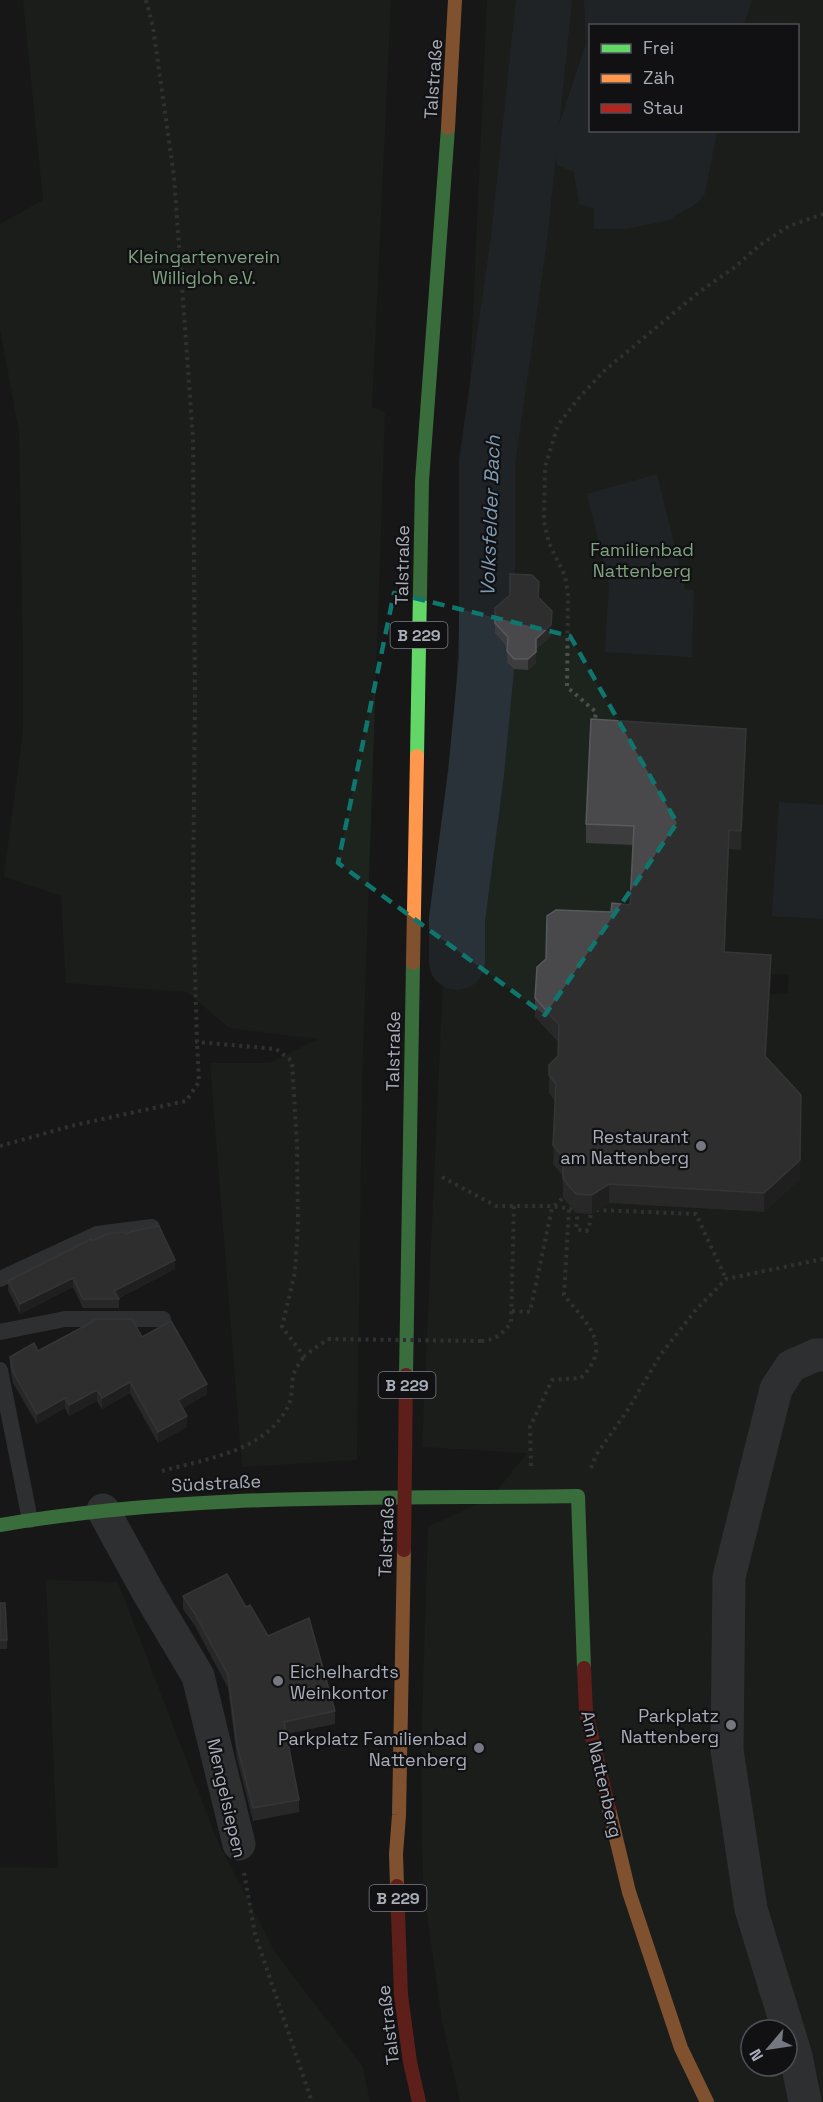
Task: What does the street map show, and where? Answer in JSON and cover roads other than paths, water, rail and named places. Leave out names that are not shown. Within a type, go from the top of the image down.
[{"type":"main road","name":"Talstraße","points":[[419,2102],[410,2062],[401,1995],[396,1854],[399,1815],[405,1499],[422,481],[452,77],[455,0]]},
{"type":"main road","name":"Am Nattenberg","points":[[405,1499],[578,1496],[586,1712],[629,1892],[681,2048],[707,2102]]},
{"type":"main road","name":"Südstraße","points":[[0,1525],[141,1506],[267,1499],[405,1499]]},
{"type":"street","points":[[805,2102],[796,2056],[751,1909],[727,1750],[729,1576],[776,1389],[791,1366],[816,1355],[823,1355]]},
{"type":"street","name":"Mengelsiepen","points":[[103,1510],[198,1676],[238,1845]]},
{"type":"lane","points":[[0,1279],[97,1234],[152,1227]]},
{"type":"lane","points":[[0,1332],[65,1319],[163,1319]]},
{"type":"lane","points":[[0,1370],[30,1520]]},
{"type":"waterway","name":"Volksfelder Bach","points":[[457,962],[457,919],[476,773],[487,659],[487,462],[519,239],[544,0]]},
{"type":"place","name":"Restaurant am Nattenberg","points":[[701,1146]]},
{"type":"place","name":"Eichelhardts Weinkontor","points":[[278,1681]]},
{"type":"place","name":"Parkplatz Nattenberg","points":[[731,1725]]},
{"type":"place","name":"Parkplatz Familienbad Nattenberg","points":[[479,1748]]},
{"type":"park label","name":"Kleingartenverein Willigloh e.V.","points":[[204,266]]},
{"type":"park label","name":"Familienbad Nattenberg","points":[[642,559]]}]
